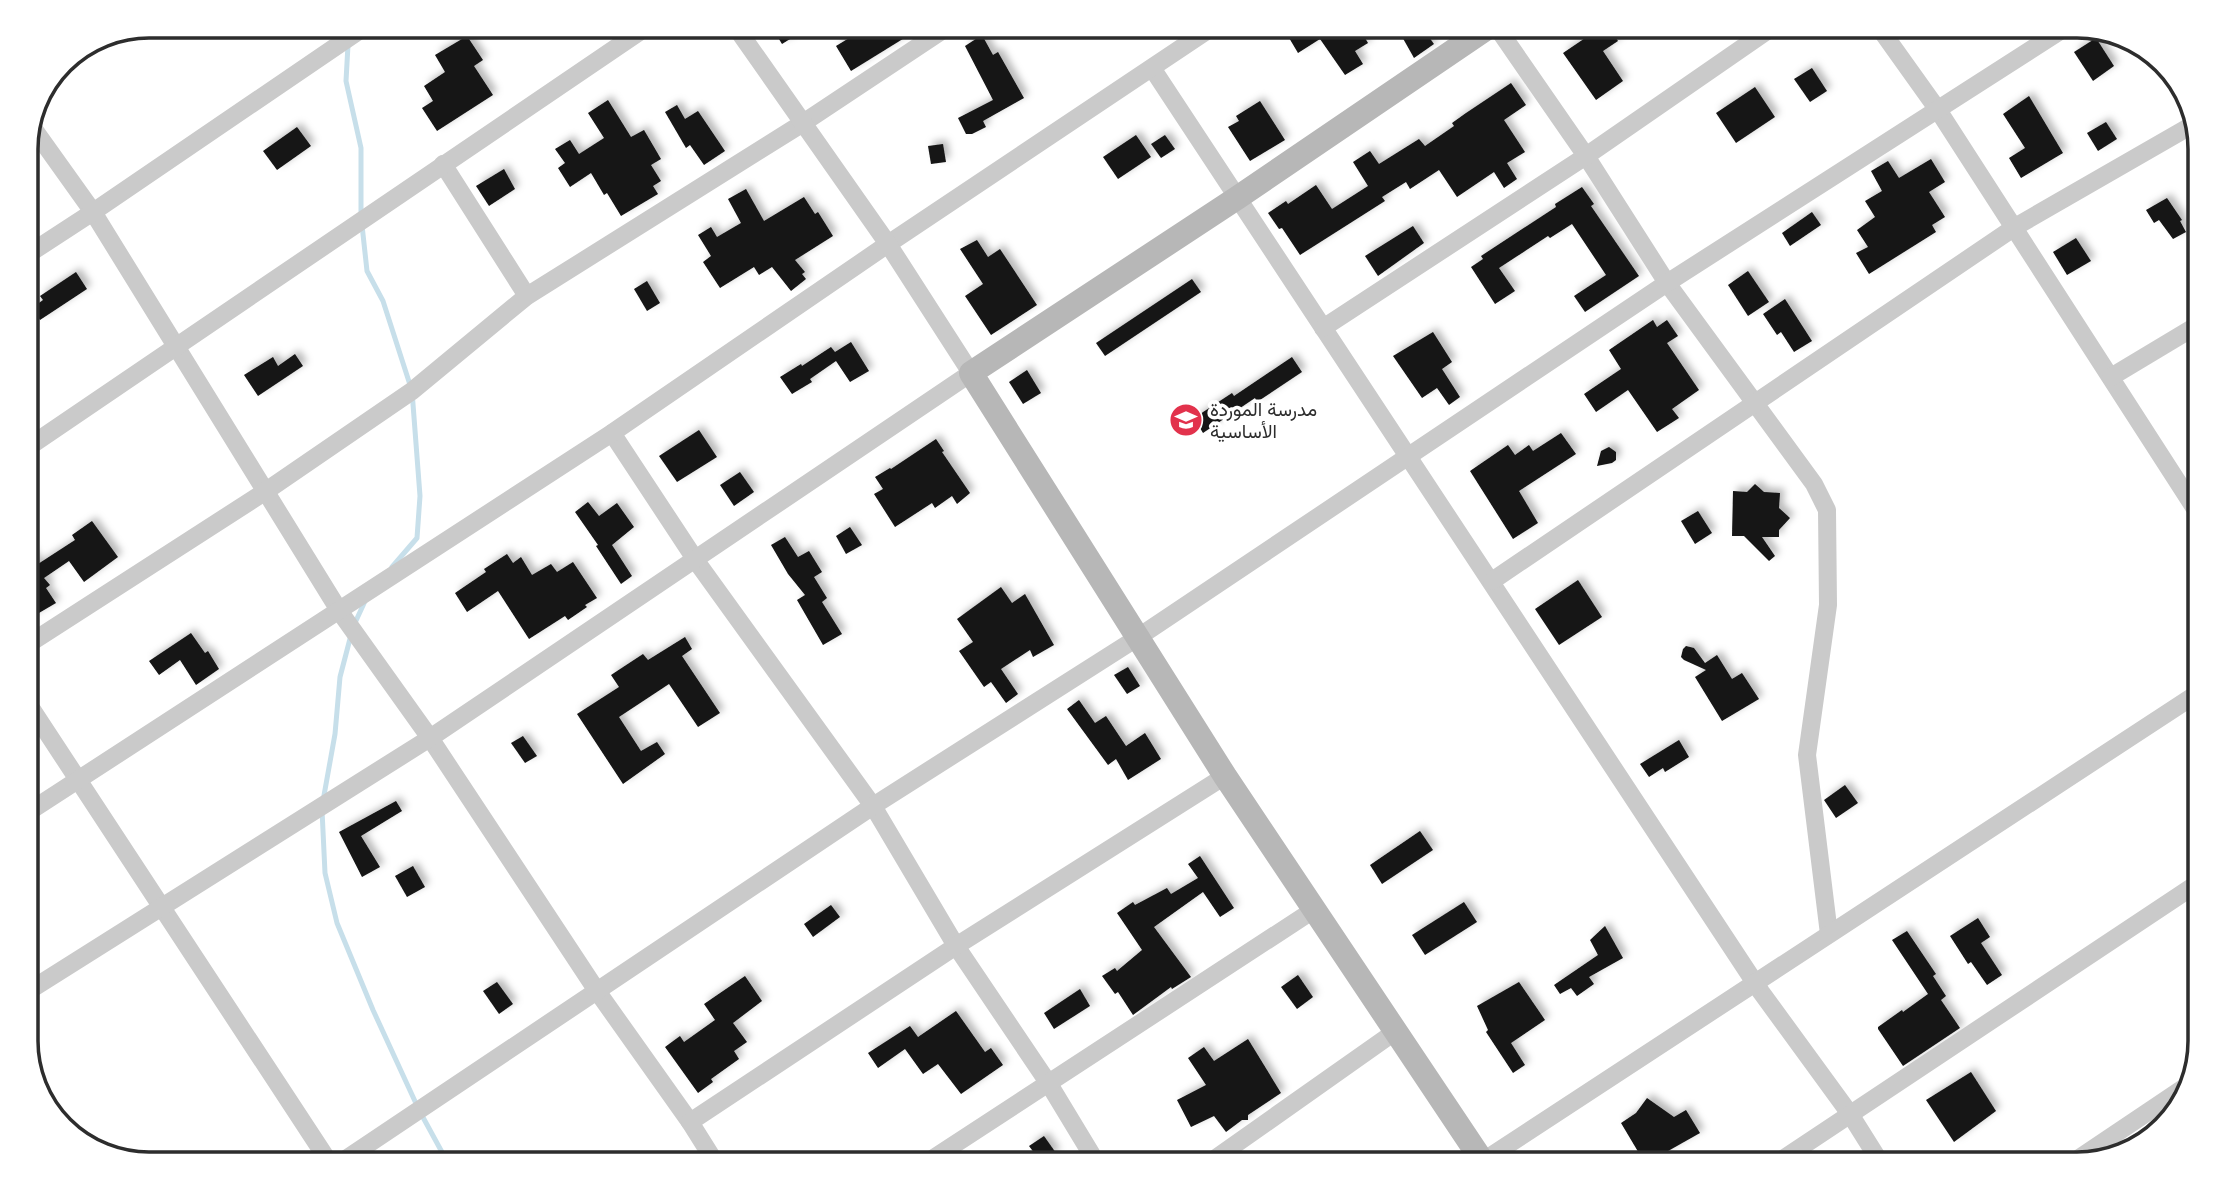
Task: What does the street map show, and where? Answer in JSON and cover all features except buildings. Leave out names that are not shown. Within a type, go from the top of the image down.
[{"type":"main road","points":[[1471,39],[1237,198],[971,373],[1225,776],[1474,1152]]},
{"type":"street","points":[[39,247],[347,39]]},
{"type":"street","points":[[39,440],[629,39]]},
{"type":"street","points":[[39,984],[430,738],[971,373],[888,244],[744,39]]},
{"type":"street","points":[[39,637],[266,491],[412,391],[527,296],[803,124],[930,39]]},
{"type":"street","points":[[39,805],[612,433],[1195,39]]},
{"type":"street","points":[[1505,39],[1586,156],[1667,283],[1814,484],[1827,510],[1828,605],[1807,755],[1829,934]]},
{"type":"street","points":[[1323,328],[1586,156],[1755,39]]},
{"type":"street","points":[[1887,39],[1938,110],[2111,377],[2188,485]]},
{"type":"street","points":[[356,1152],[873,806],[1137,638],[1667,283],[2048,39]]},
{"type":"street","points":[[1152,68],[1755,982],[1850,1114],[1874,1152]]},
{"type":"street","points":[[1492,581],[2015,227],[2186,129]]},
{"type":"street","points":[[40,137],[93,212],[340,612],[430,738],[597,991],[709,1152]]},
{"type":"street","points":[[443,164],[527,296]]},
{"type":"street","points":[[2111,377],[2188,331]]},
{"type":"street","points":[[612,433],[695,559],[873,806],[957,946],[1049,1084],[1090,1152]]},
{"type":"street","points":[[1498,1152],[2188,699]]},
{"type":"street","points":[[39,720],[322,1152]]},
{"type":"street","points":[[690,1122],[957,946],[1225,776]]},
{"type":"street","points":[[1793,1152],[2188,890]]},
{"type":"street","points":[[943,1152],[1315,909]]},
{"type":"street","points":[[1224,1152],[1396,1031]]},
{"type":"street","points":[[2088,1152],[2175,1094]]},
{"type":"waterway","points":[[348,45],[346,81],[361,148],[361,215]]},
{"type":"waterway","points":[[362,225],[367,271],[383,301],[412,391],[420,496],[417,538],[392,567]]},
{"type":"waterway","points":[[354,625],[366,599]]},
{"type":"waterway","points":[[323,801],[335,734],[340,677],[351,635]]},
{"type":"waterway","points":[[322,810],[325,873],[337,923],[373,1010],[419,1110],[442,1152]]},
{"type":"place","name":"مدرسة الموردة الأساسية","points":[[1186,420]]}]
